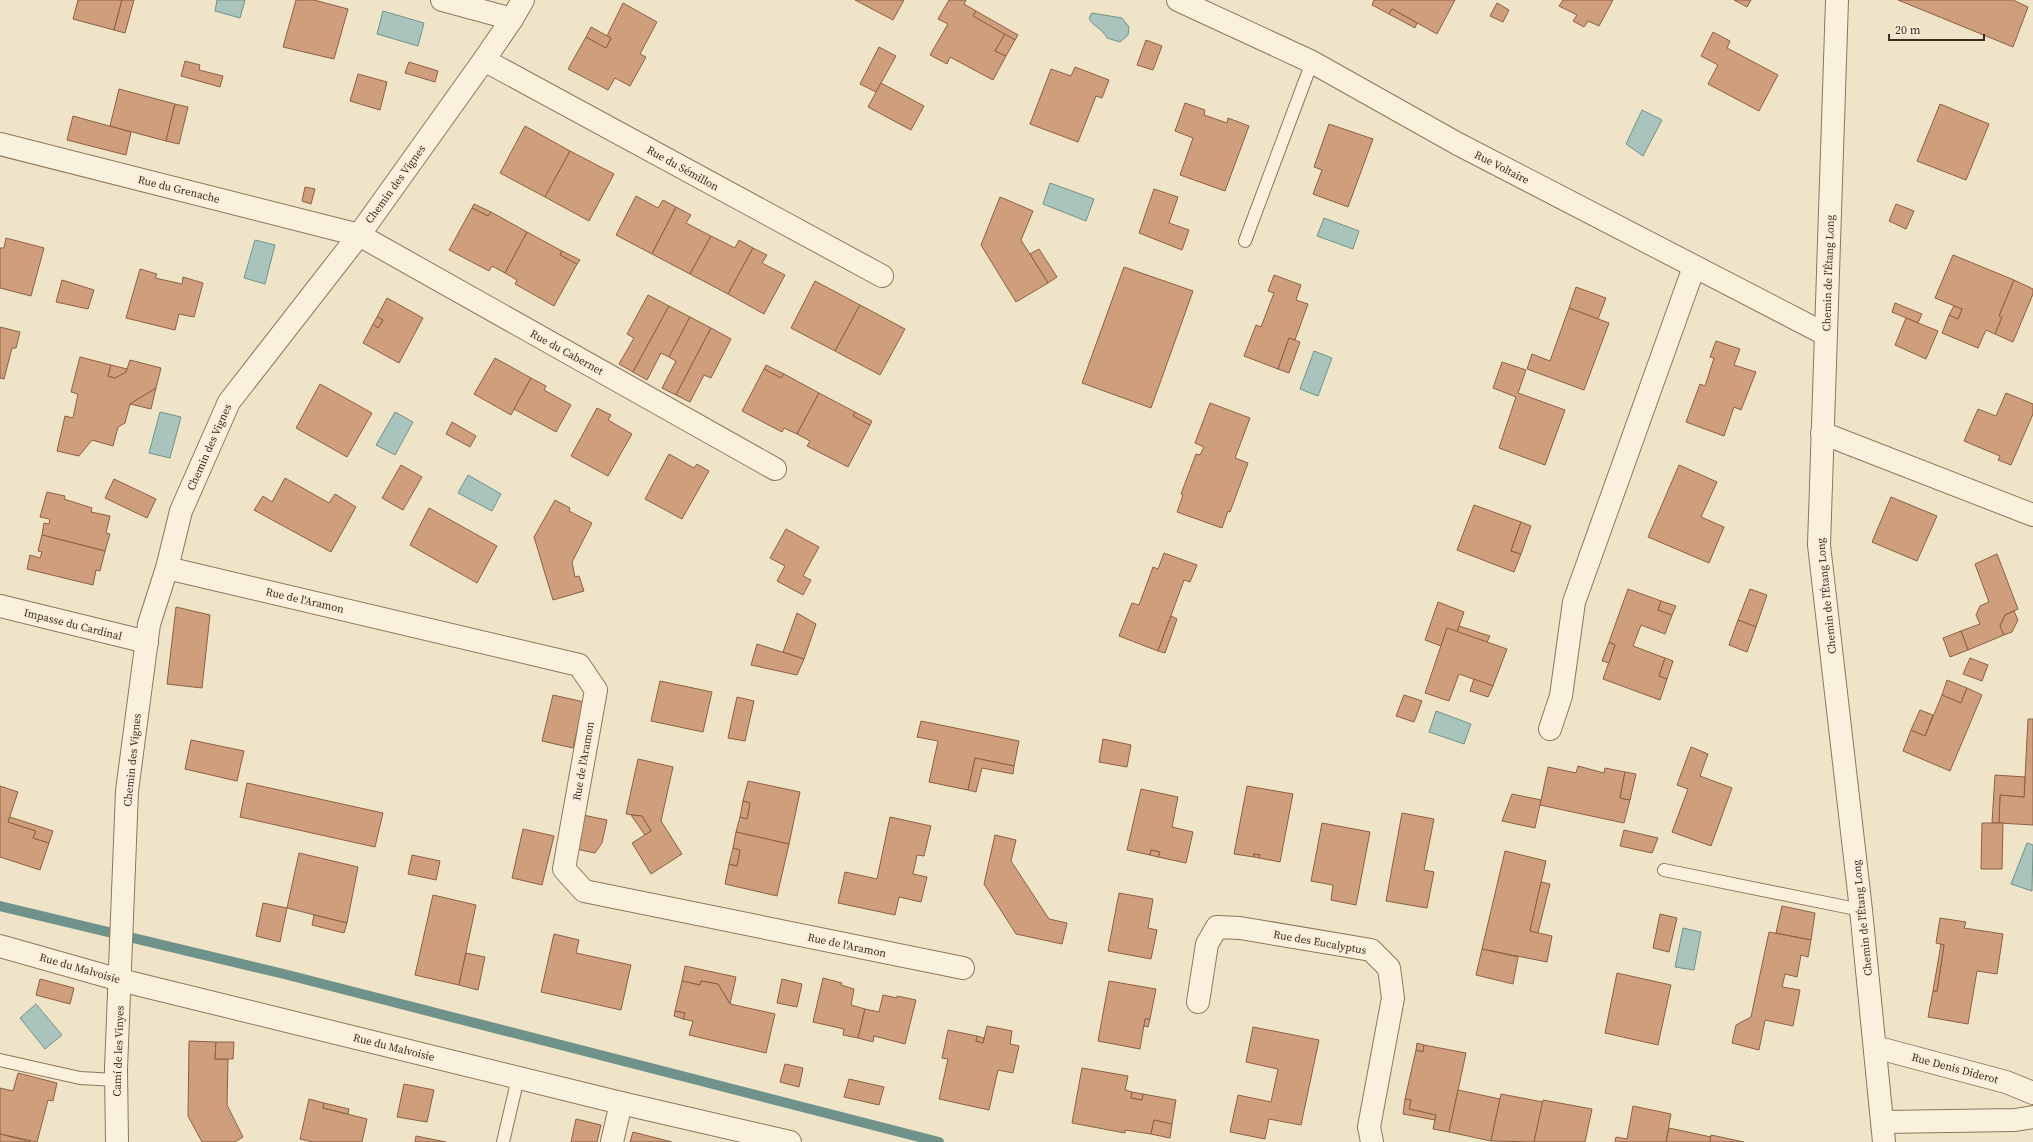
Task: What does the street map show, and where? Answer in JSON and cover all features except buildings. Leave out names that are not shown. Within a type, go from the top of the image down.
[{"type":"street","points":[[442,0],[512,19]]},
{"type":"street","name":"Chemin des Vignes","points":[[121,970],[127,791],[146,642],[149,624],[167,568],[181,511],[229,402],[359,234],[484,60],[523,0]]},
{"type":"street","name":"Rue Voltaire","points":[[1178,0],[1312,62],[1458,144],[1825,334]]},
{"type":"street","name":"Chemin de l'Étang Long","points":[[1837,0],[1819,545],[1861,910],[1883,1132]]},
{"type":"street","name":"Rue du Sémillon","points":[[484,60],[882,276]]},
{"type":"street","name":"Rue du Grenache","points":[[0,144],[359,234]]},
{"type":"street","name":"Rue du Cabernet","points":[[359,234],[775,469]]},
{"type":"street","points":[[1550,729],[1561,696],[1574,602],[1694,267]]},
{"type":"street","points":[[1822,433],[2033,514]]},
{"type":"street","name":"Rue de l'Aramon","points":[[167,568],[579,665],[596,690],[564,870],[584,891],[963,968]]},
{"type":"street","name":"Impasse du Cardinal","points":[[0,606],[146,642]]},
{"type":"street","name":"Rue des Eucalyptus","points":[[1198,1002],[1207,944],[1217,927],[1240,928],[1371,950],[1388,968],[1393,998],[1369,1127],[1372,1142]]},
{"type":"street","name":"Rue du Malvoisie","points":[[0,946],[121,970],[518,1078],[790,1142]]},
{"type":"street","name":"Camí de les Vinyes","points":[[116,1142],[116,1080],[121,970]]},
{"type":"street","name":"Rue Denis Diderot","points":[[1875,1047],[2006,1082],[2033,1093]]},
{"type":"street","points":[[612,1142],[621,1103]]},
{"type":"street","points":[[1883,1132],[2033,1117]]},
{"type":"lane","points":[[1245,241],[1312,62]]},
{"type":"lane","points":[[1664,870],[1861,910]]},
{"type":"lane","points":[[0,1060],[80,1078],[116,1080]]},
{"type":"lane","points":[[503,1142],[518,1078]]},
{"type":"water","points":[[217,0],[245,0],[240,18],[215,11]]},
{"type":"water","points":[[383,11],[424,23],[418,46],[377,34]]},
{"type":"water","points":[[1092,13],[1122,18],[1129,27],[1128,35],[1120,42],[1107,38],[1103,32],[1090,21],[1089,18]]},
{"type":"water","points":[[1642,110],[1662,120],[1643,156],[1626,144]]},
{"type":"water","points":[[1050,183],[1094,199],[1086,221],[1043,204]]},
{"type":"water","points":[[1324,218],[1359,231],[1353,249],[1317,236]]},
{"type":"water","points":[[255,240],[275,245],[265,284],[244,278]]},
{"type":"water","points":[[1314,351],[1332,358],[1318,396],[1300,389]]},
{"type":"water","points":[[160,412],[181,417],[170,458],[149,453]]},
{"type":"water","points":[[395,412],[413,422],[395,455],[376,445]]},
{"type":"water","points":[[468,475],[501,494],[492,511],[458,493]]},
{"type":"water","points":[[1436,711],[1471,724],[1464,744],[1429,732]]},
{"type":"water","points":[[2027,843],[2033,845],[2032,891],[2011,884]]},
{"type":"water","points":[[1683,928],[1701,932],[1694,970],[1675,967]]},
{"type":"water","points":[[36,1004],[62,1035],[45,1049],[20,1018]]},
{"type":"waterway","points":[[0,906],[284,974],[939,1142]]}]
